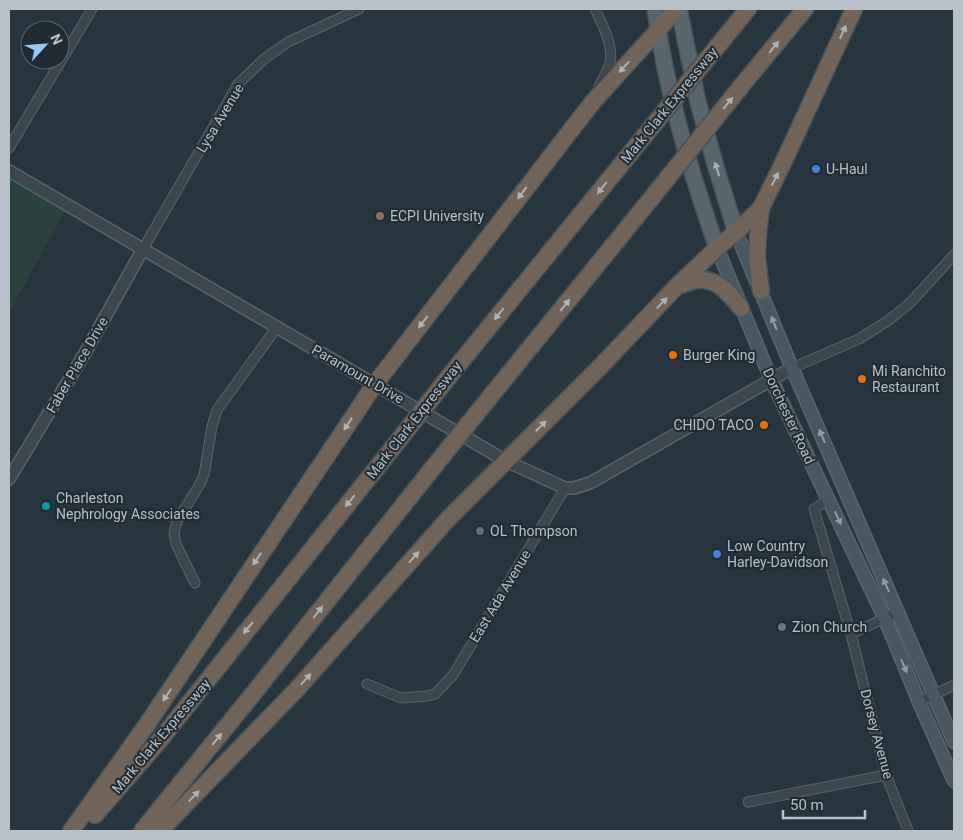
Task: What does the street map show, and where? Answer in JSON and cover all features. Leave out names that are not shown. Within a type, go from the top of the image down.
[{"type":"highway","points":[[71,831],[148,723],[375,384],[592,102],[678,9]]},
{"type":"highway","name":"Mark Clark Expressway","points":[[80,831],[160,740],[455,368],[748,9]]},
{"type":"highway","points":[[142,831],[490,397],[805,9]]},
{"type":"highway","points":[[761,290],[757,257],[761,208],[854,9]]},
{"type":"highway","points":[[160,831],[297,689],[448,519],[602,366],[676,287],[761,208]]},
{"type":"highway","points":[[676,287],[693,280],[706,279],[728,292],[741,308]]},
{"type":"main road","name":"Dorchester Road","points":[[654,9],[672,101],[699,195],[717,248],[771,379],[885,619],[954,781]]},
{"type":"main road","name":"Dorchester Road","points":[[678,9],[698,102],[736,232],[792,368],[954,742]]},
{"type":"street","points":[[9,148],[92,9]]},
{"type":"street","name":"Lysa Avenue","points":[[143,249],[238,84],[264,58],[288,42],[359,9]]},
{"type":"street","points":[[592,102],[610,61],[609,44],[595,9]]},
{"type":"street","name":"Paramount Drive","points":[[9,171],[506,461],[564,488]]},
{"type":"street","name":"Faber Place Drive","points":[[9,479],[85,353],[143,249]]},
{"type":"street","points":[[564,488],[574,488],[590,483],[771,379],[859,339],[889,320],[910,303],[954,255]]},
{"type":"street","points":[[195,583],[176,544],[174,533],[177,521],[200,484],[204,474],[212,426],[217,410],[277,327]]},
{"type":"street","name":"East Ada Avenue","points":[[367,684],[401,698],[435,694],[453,675],[564,488]]},
{"type":"street","name":"Dorsey Avenue","points":[[829,499],[814,509],[851,634],[886,775],[908,831]]},
{"type":"street","points":[[851,634],[898,612]]},
{"type":"street","points":[[919,702],[954,685]]},
{"type":"street","points":[[748,802],[886,775]]},
{"type":"green space","points":[[9,171],[68,206],[9,313]]},
{"type":"place","name":"U-Haul","points":[[816,169]]},
{"type":"place","name":"ECPI University","points":[[380,216]]},
{"type":"place","name":"Burger King","points":[[673,355]]},
{"type":"place","name":"Mi Ranchito Restaurant","points":[[862,379]]},
{"type":"place","name":"CHIDO TACO","points":[[764,425]]},
{"type":"place","name":"Charleston Nephrology Associates","points":[[46,506]]},
{"type":"place","name":"OL Thompson","points":[[480,531]]},
{"type":"place","name":"Low Country Harley-Davidson","points":[[717,554]]},
{"type":"place","name":"Zion Church","points":[[782,627]]}]
